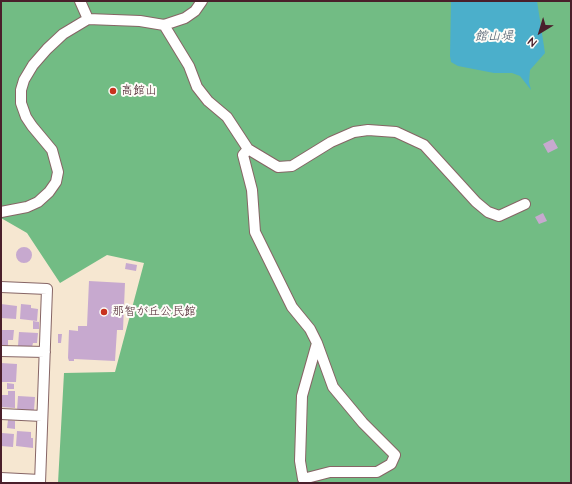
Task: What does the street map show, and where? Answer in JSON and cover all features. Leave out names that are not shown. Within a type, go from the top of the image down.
[{"type":"street","points":[[80,1],[88,19]]},
{"type":"street","points":[[1,212],[28,207],[38,202],[49,192],[56,182],[58,172],[52,150],[26,118],[22,103],[21,90],[24,80],[33,65],[47,49],[63,34],[88,19],[140,21],[164,25],[185,18],[195,11],[202,1]]},
{"type":"street","points":[[164,25],[189,66],[197,87],[208,101],[228,117],[248,149],[278,167],[292,166],[331,142],[354,132],[368,130],[396,132],[424,145],[476,202],[488,212],[498,216],[525,204]]},
{"type":"street","points":[[248,149],[243,155],[252,190],[255,232],[292,307],[310,329],[317,343],[333,387],[363,423],[395,455],[391,464],[377,472],[330,472],[303,479],[300,461],[302,396],[317,343]]},
{"type":"street","points":[[1,287],[47,289],[40,481],[1,478]]},
{"type":"street","points":[[1,350],[45,352]]},
{"type":"street","points":[[1,414],[42,416]]},
{"type":"green space","points":[[1,1],[571,1],[571,483],[58,483],[64,373],[115,372],[144,263],[107,255],[60,283],[27,233],[1,218]]},
{"type":"water","name":"館山堤","points":[[451,1],[537,1],[545,53],[530,70],[529,82],[531,90],[520,76],[512,73],[494,73],[458,66],[451,62]]},
{"type":"building","points":[[553,139],[558,148],[548,153],[543,144]]},
{"type":"building","points":[[543,213],[547,221],[539,224],[535,217]]},
{"type":"building","points":[[21,247],[27,247],[32,252],[30,261],[27,263],[21,263],[16,258],[16,252]]},
{"type":"building","points":[[126,263],[137,265],[136,271],[125,269]]},
{"type":"building","points":[[89,281],[125,283],[123,330],[117,330],[115,361],[74,359],[74,361],[69,361],[68,358],[69,330],[78,331],[78,326],[87,326]]},
{"type":"building","points":[[1,304],[17,306],[16,319],[1,318]]},
{"type":"building","points":[[21,304],[31,305],[31,308],[38,309],[37,321],[20,319]]},
{"type":"building","points":[[33,321],[39,322],[39,329],[33,329]]},
{"type":"building","points":[[1,330],[14,330],[13,340],[8,340],[8,346],[1,346]]},
{"type":"building","points":[[19,332],[38,333],[37,343],[33,343],[32,347],[18,346]]},
{"type":"building","points":[[58,334],[62,334],[61,343],[58,343]]},
{"type":"building","points":[[1,363],[17,364],[16,382],[1,382]]},
{"type":"building","points":[[7,383],[14,384],[14,389],[7,389]]},
{"type":"building","points":[[8,391],[15,391],[15,408],[1,407],[1,395],[8,395]]},
{"type":"building","points":[[18,396],[35,397],[34,410],[17,411]]},
{"type":"building","points":[[8,420],[15,421],[15,429],[7,428]]},
{"type":"building","points":[[17,431],[31,432],[31,438],[33,438],[33,448],[16,446]]},
{"type":"building","points":[[2,433],[14,434],[13,447],[1,446]]},
{"type":"place","name":"高館山","points":[[113,91]]},
{"type":"place","name":"那智が丘公民館","points":[[104,312]]}]
